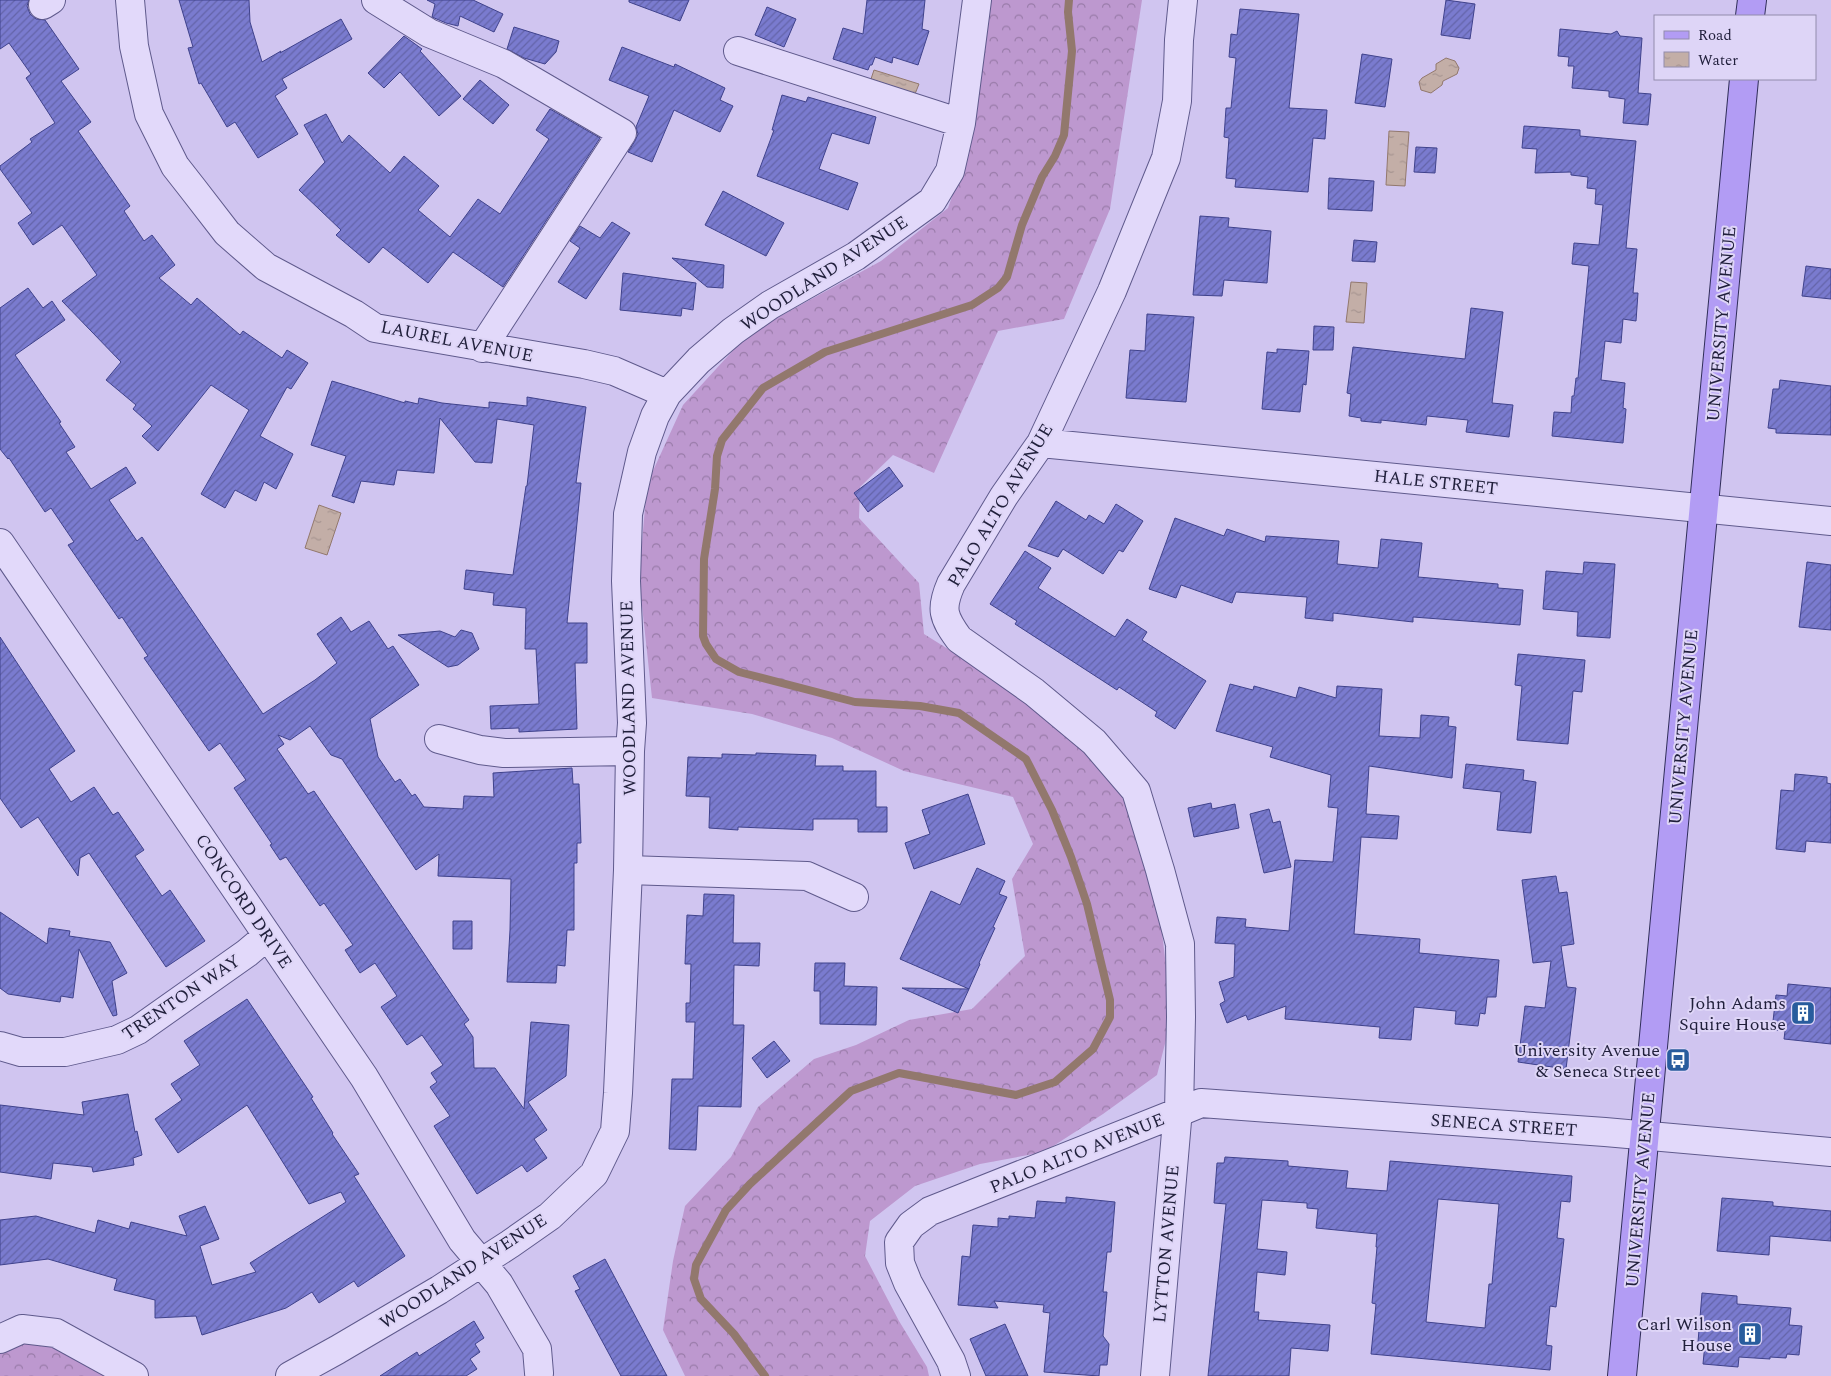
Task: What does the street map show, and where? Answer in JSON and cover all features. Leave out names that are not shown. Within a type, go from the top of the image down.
[{"type":"main road","points":[[1750,15],[1752,0]]},
{"type":"main road","name":"UNIVERSITY AVENUE","points":[[1622,1376],[1744,80]]},
{"type":"street","name":"LAUREL AVENUE","points":[[130,0],[134,46],[149,114],[175,166],[234,240],[266,267],[354,314],[375,328],[482,348],[584,364],[614,372],[667,394]]},
{"type":"street","points":[[376,0],[429,33],[504,64],[622,133],[482,348]]},
{"type":"street","name":"WOODLAND AVENUE","points":[[290,1376],[353,1341],[480,1263],[550,1216],[594,1174],[615,1131],[628,870],[632,723],[626,581],[628,514],[642,452],[655,416],[667,394],[699,360],[733,331],[770,305],[856,256],[932,201],[950,171],[961,123],[977,0]]},
{"type":"street","name":"PALO ALTO AVENUE","points":[[956,1376],[951,1361],[908,1283],[900,1263],[899,1242],[912,1224],[930,1211],[1179,1112],[1180,944],[1136,791],[1094,742],[1034,692],[958,639],[944,614],[944,599],[951,584],[1004,496],[1042,443],[1112,291],[1166,158],[1177,101],[1182,0]]},
{"type":"street","points":[[738,51],[961,123]]},
{"type":"street","name":"HALE STREET","points":[[1042,443],[1831,521]]},
{"type":"street","name":"CONCORD DRIVE","points":[[0,543],[364,1077],[462,1240],[499,1284],[537,1348],[539,1373]]},
{"type":"street","points":[[439,739],[480,750],[504,753],[630,751]]},
{"type":"street","points":[[628,870],[806,876],[854,897]]},
{"type":"street","name":"TRENTON WAY","points":[[0,1046],[21,1052],[65,1052],[117,1040],[138,1030],[240,958],[267,936]]},
{"type":"street","name":"SENECA STREET","points":[[1179,1112],[1202,1103],[1645,1136],[1831,1152]]},
{"type":"street","name":"LYTTON AVENUE","points":[[1155,1376],[1179,1112]]},
{"type":"street","points":[[0,1339],[22,1329],[56,1333],[134,1376]]},
{"type":"green space","points":[[990,0],[1142,0],[1110,209],[1064,319],[998,331],[934,473],[893,455],[860,487],[859,518],[919,583],[924,634],[1004,684],[1067,733],[1127,796],[1159,908],[1166,966],[1167,1036],[1157,1075],[1103,1114],[1044,1152],[980,1164],[915,1186],[870,1221],[865,1256],[899,1321],[927,1367],[929,1376],[685,1376],[663,1330],[673,1261],[685,1206],[731,1157],[758,1107],[814,1059],[856,1045],[909,1020],[972,1009],[1025,956],[1012,879],[1033,844],[1013,797],[904,771],[832,738],[752,714],[652,698],[639,578],[647,484],[683,405],[749,333],[881,261],[948,208],[970,146]]},
{"type":"green space","points":[[12,1344],[42,1344],[81,1358],[111,1376],[0,1376],[0,1352]]},
{"type":"water","points":[[1446,58],[1455,61],[1459,68],[1457,74],[1443,81],[1442,85],[1431,93],[1421,90],[1419,82],[1422,78],[1436,70],[1436,64]]},
{"type":"water","points":[[874,70],[919,84],[915,94],[871,79]]},
{"type":"water","points":[[1389,131],[1409,132],[1405,186],[1386,185]]},
{"type":"water","points":[[1351,282],[1367,283],[1364,323],[1346,322]]},
{"type":"water","points":[[319,505],[341,513],[327,555],[305,548]]},
{"type":"building","points":[[0,0],[29,0],[27,6],[30,14],[36,19],[45,20],[79,69],[61,81],[91,122],[78,131],[130,206],[124,211],[144,241],[152,235],[175,265],[159,278],[191,305],[197,298],[240,335],[243,331],[282,358],[287,350],[308,363],[291,389],[287,387],[260,436],[293,454],[276,489],[264,482],[256,501],[235,490],[225,508],[201,494],[249,410],[211,385],[158,451],[142,436],[152,426],[133,409],[136,405],[106,380],[121,362],[62,301],[97,275],[62,225],[33,245],[18,223],[32,213],[0,169],[0,166],[32,142],[30,139],[55,123],[26,78],[31,74],[9,43],[0,49]]},
{"type":"building","points":[[179,0],[249,0],[250,22],[262,62],[341,19],[352,39],[282,79],[287,88],[275,96],[298,134],[258,158],[235,122],[227,127],[201,83],[199,84],[188,48],[193,47]]},
{"type":"building","points":[[427,0],[473,0],[503,14],[494,32],[460,16],[458,26],[432,17],[435,4]]},
{"type":"building","points":[[629,0],[689,0],[680,21],[629,2]]},
{"type":"building","points":[[867,0],[925,0],[922,29],[929,31],[918,65],[893,57],[892,63],[875,57],[868,70],[833,59],[843,28],[863,34]]},
{"type":"building","points":[[1446,0],[1475,4],[1470,39],[1441,35]]},
{"type":"building","points":[[767,7],[796,19],[784,47],[755,35]]},
{"type":"building","points":[[1240,9],[1299,14],[1289,108],[1327,110],[1325,139],[1313,138],[1308,192],[1235,187],[1236,179],[1226,178],[1229,138],[1224,137],[1226,108],[1231,108],[1236,58],[1229,57],[1231,34],[1237,35]]},
{"type":"building","points":[[514,27],[559,41],[556,52],[545,64],[524,58],[507,49]]},
{"type":"building","points":[[1560,29],[1611,34],[1617,31],[1620,36],[1642,38],[1638,93],[1651,94],[1648,125],[1623,123],[1625,99],[1609,97],[1609,91],[1572,88],[1574,66],[1568,66],[1569,57],[1558,56]]},
{"type":"building","points":[[404,36],[422,49],[420,51],[461,96],[439,116],[400,72],[384,88],[368,73]]},
{"type":"building","points":[[622,47],[674,67],[675,64],[725,88],[720,100],[733,106],[720,132],[674,110],[652,162],[628,152],[638,134],[636,127],[649,96],[609,80]]},
{"type":"building","points":[[1362,54],[1392,59],[1385,107],[1355,103]]},
{"type":"building","points":[[480,80],[509,105],[493,124],[463,99]]},
{"type":"building","points":[[782,95],[806,102],[808,97],[876,117],[869,144],[832,133],[819,169],[858,183],[848,210],[757,176],[774,130],[772,130]]},
{"type":"building","points":[[550,109],[600,138],[503,287],[453,252],[428,283],[383,247],[369,263],[336,235],[341,230],[299,190],[325,162],[304,125],[326,114],[342,143],[349,135],[390,173],[404,156],[439,186],[418,210],[450,237],[478,199],[500,214],[549,139],[536,130]]},
{"type":"building","points":[[1524,126],[1580,130],[1580,136],[1636,141],[1626,248],[1637,249],[1633,293],[1638,293],[1636,321],[1623,319],[1621,343],[1605,341],[1601,380],[1625,383],[1623,408],[1626,409],[1623,443],[1552,436],[1554,412],[1571,413],[1572,396],[1574,396],[1576,378],[1578,378],[1589,266],[1572,264],[1574,243],[1599,245],[1603,205],[1595,204],[1596,189],[1587,188],[1588,177],[1571,175],[1571,172],[1535,173],[1537,149],[1522,148]]},
{"type":"building","points":[[1416,147],[1437,148],[1435,173],[1414,172]]},
{"type":"building","points":[[1329,178],[1374,181],[1372,211],[1328,209]]},
{"type":"building","points":[[723,191],[784,223],[766,256],[705,225]]},
{"type":"building","points":[[1200,216],[1229,218],[1228,227],[1271,231],[1267,283],[1224,280],[1222,296],[1193,295]]},
{"type":"building","points":[[612,222],[630,233],[586,299],[558,282],[580,248],[570,241],[580,226],[600,238]]},
{"type":"building","points":[[1354,240],[1377,242],[1375,262],[1352,261]]},
{"type":"building","points":[[672,258],[724,265],[723,288],[707,287]]},
{"type":"building","points":[[1806,266],[1831,269],[1831,299],[1802,296]]},
{"type":"building","points":[[623,273],[696,283],[693,310],[682,308],[681,316],[620,310]]},
{"type":"building","points":[[28,288],[43,308],[52,301],[65,320],[15,355],[61,422],[59,423],[75,447],[66,452],[91,489],[126,467],[136,483],[109,500],[137,541],[142,537],[263,714],[315,680],[337,663],[317,634],[341,617],[351,632],[369,621],[388,649],[393,646],[419,685],[370,719],[378,757],[395,782],[400,779],[412,796],[415,794],[424,807],[463,809],[464,796],[494,797],[493,773],[572,768],[573,784],[579,784],[581,843],[577,843],[577,863],[574,863],[574,930],[567,930],[565,966],[557,965],[556,983],[507,982],[511,879],[438,876],[439,854],[416,870],[342,759],[331,755],[310,726],[290,740],[278,735],[284,744],[277,749],[308,794],[314,791],[469,1020],[464,1024],[473,1037],[474,1068],[495,1068],[524,1109],[531,1022],[569,1025],[566,1076],[528,1102],[547,1130],[534,1139],[547,1158],[527,1172],[522,1165],[477,1194],[434,1126],[450,1116],[430,1087],[437,1082],[431,1073],[443,1065],[422,1035],[407,1045],[381,1007],[397,996],[375,963],[360,973],[345,950],[353,945],[324,903],[320,906],[286,857],[280,860],[270,845],[272,844],[234,788],[246,780],[220,743],[209,751],[144,658],[148,656],[122,617],[119,619],[68,545],[74,542],[51,508],[45,512],[9,458],[0,449],[0,308]]},
{"type":"building","points":[[1471,308],[1503,312],[1492,403],[1513,405],[1509,437],[1466,432],[1468,420],[1427,416],[1426,425],[1381,420],[1381,423],[1361,421],[1361,418],[1349,416],[1351,394],[1347,393],[1353,347],[1465,359]]},
{"type":"building","points":[[1147,314],[1194,317],[1186,402],[1126,398],[1130,350],[1145,351]]},
{"type":"building","points":[[1314,326],[1334,327],[1333,350],[1313,350]]},
{"type":"building","points":[[1277,349],[1309,351],[1306,385],[1303,384],[1300,412],[1262,409],[1267,352],[1277,353]]},
{"type":"building","points":[[1780,380],[1831,386],[1831,435],[1776,433],[1776,429],[1768,428],[1773,389],[1779,389]]},
{"type":"building","points":[[332,381],[405,403],[405,401],[418,404],[419,398],[442,403],[489,408],[489,402],[527,406],[527,397],[586,407],[576,483],[581,483],[567,623],[587,623],[587,663],[575,663],[577,729],[519,732],[519,728],[491,729],[490,706],[539,704],[536,649],[525,649],[526,608],[493,605],[494,593],[464,589],[466,570],[513,575],[527,486],[534,425],[497,419],[492,463],[475,462],[440,418],[434,473],[397,470],[394,485],[361,481],[354,503],[332,496],[346,456],[311,445]]},
{"type":"building","points":[[889,467],[903,486],[868,512],[854,493]]},
{"type":"building","points":[[1056,501],[1086,520],[1089,515],[1104,524],[1116,504],[1143,521],[1123,552],[1119,550],[1103,574],[1063,549],[1058,557],[1028,546]]},
{"type":"building","points":[[1175,518],[1224,536],[1227,529],[1265,542],[1266,536],[1339,541],[1337,564],[1378,568],[1381,539],[1422,543],[1418,577],[1498,584],[1498,588],[1523,590],[1520,625],[1413,617],[1413,622],[1333,613],[1333,621],[1305,618],[1307,597],[1236,592],[1232,603],[1181,585],[1176,598],[1149,589]]},
{"type":"building","points":[[1025,551],[1051,568],[1038,588],[1115,637],[1127,619],[1147,632],[1142,640],[1206,681],[1175,729],[1155,716],[1157,712],[1119,687],[1117,690],[1015,624],[1017,621],[990,604]]},
{"type":"building","points":[[1584,562],[1615,564],[1610,638],[1577,636],[1578,612],[1543,609],[1546,571],[1583,574]]},
{"type":"building","points":[[1807,562],[1831,565],[1831,630],[1799,627]]},
{"type":"building","points":[[461,630],[472,633],[479,649],[458,665],[448,667],[398,635],[440,631],[455,637]]},
{"type":"building","points":[[0,637],[75,751],[49,769],[71,802],[94,787],[113,815],[118,812],[144,850],[135,856],[162,896],[170,890],[205,941],[166,967],[89,853],[80,858],[78,876],[38,817],[21,828],[0,798]]},
{"type":"building","points":[[1518,654],[1585,660],[1582,692],[1573,691],[1568,744],[1517,740],[1522,686],[1515,685]]},
{"type":"building","points":[[1230,684],[1253,690],[1254,686],[1296,698],[1299,687],[1336,698],[1337,686],[1382,689],[1379,736],[1420,738],[1421,715],[1449,717],[1448,726],[1456,727],[1452,778],[1369,766],[1366,814],[1399,816],[1397,839],[1361,837],[1354,934],[1420,939],[1419,953],[1499,960],[1496,997],[1487,997],[1485,1014],[1480,1013],[1478,1026],[1455,1024],[1456,1011],[1414,1007],[1411,1040],[1379,1038],[1380,1027],[1285,1019],[1286,1006],[1248,1020],[1246,1015],[1227,1023],[1220,1004],[1225,1001],[1219,982],[1234,977],[1235,944],[1215,943],[1217,917],[1246,919],[1245,927],[1289,931],[1295,860],[1333,862],[1338,808],[1328,807],[1331,775],[1270,757],[1273,747],[1216,731]]},
{"type":"building","points":[[756,753],[816,755],[815,766],[843,766],[843,771],[876,771],[876,807],[887,807],[887,832],[858,832],[858,819],[813,819],[813,830],[738,827],[738,830],[709,828],[710,797],[686,796],[688,757],[722,758],[722,754],[756,755]]},
{"type":"building","points":[[1466,764],[1524,770],[1523,780],[1536,782],[1531,833],[1497,830],[1501,792],[1463,788]]},
{"type":"building","points":[[1795,774],[1827,777],[1827,783],[1831,784],[1831,843],[1806,841],[1805,852],[1776,849],[1781,790],[1794,791]]},
{"type":"building","points":[[968,794],[985,844],[914,869],[905,843],[930,834],[922,810]]},
{"type":"building","points":[[1211,803],[1212,809],[1235,804],[1239,828],[1194,837],[1188,808]]},
{"type":"building","points":[[1269,809],[1273,823],[1280,821],[1291,867],[1264,873],[1250,814]]},
{"type":"building","points":[[977,868],[1005,881],[999,894],[1007,897],[969,989],[900,959],[931,891],[960,905]]},
{"type":"building","points":[[1556,876],[1559,893],[1567,892],[1574,944],[1561,946],[1567,987],[1576,988],[1566,1069],[1518,1062],[1525,1006],[1545,1008],[1551,961],[1533,963],[1522,880]]},
{"type":"building","points":[[704,894],[734,895],[733,943],[760,943],[759,966],[734,965],[733,1025],[744,1025],[741,1107],[698,1106],[696,1150],[669,1149],[672,1079],[693,1079],[695,1022],[686,1022],[686,1003],[690,1003],[691,964],[685,964],[687,915],[703,916]]},
{"type":"building","points":[[0,912],[47,944],[49,928],[70,931],[69,936],[110,942],[127,973],[112,981],[117,1015],[113,1016],[79,949],[73,998],[61,996],[60,1002],[8,994],[0,988]]},
{"type":"building","points":[[453,921],[472,921],[472,949],[453,949]]},
{"type":"building","points":[[815,963],[845,963],[844,986],[877,987],[876,1025],[820,1024],[820,991],[814,991]]},
{"type":"building","name":"John Adams Squire House","points":[[1788,984],[1831,988],[1831,1044],[1784,1039],[1785,1031],[1772,1030],[1776,995],[1787,996]]},
{"type":"building","points":[[902,988],[969,989],[958,1013]]},
{"type":"building","points":[[247,999],[313,1097],[311,1098],[332,1134],[359,1174],[354,1176],[405,1256],[358,1287],[354,1281],[319,1303],[312,1292],[286,1308],[202,1335],[196,1316],[155,1318],[155,1300],[114,1290],[117,1279],[48,1259],[0,1265],[0,1220],[36,1216],[95,1233],[98,1220],[129,1229],[131,1222],[187,1236],[179,1216],[205,1206],[219,1239],[200,1246],[212,1285],[256,1272],[250,1263],[346,1202],[341,1192],[309,1204],[247,1105],[178,1153],[155,1119],[182,1100],[171,1084],[200,1065],[184,1041]]},
{"type":"building","points":[[774,1041],[790,1061],[767,1078],[752,1058]]},
{"type":"building","points":[[128,1094],[135,1132],[137,1131],[142,1155],[133,1158],[134,1165],[93,1172],[92,1167],[53,1163],[51,1179],[0,1172],[0,1105],[84,1115],[82,1102]]},
{"type":"building","points":[[1225,1157],[1288,1161],[1288,1166],[1348,1171],[1346,1188],[1387,1191],[1390,1161],[1572,1176],[1570,1202],[1561,1201],[1557,1238],[1564,1239],[1556,1307],[1550,1306],[1546,1345],[1552,1346],[1550,1370],[1371,1354],[1376,1304],[1372,1303],[1377,1234],[1316,1228],[1318,1209],[1307,1208],[1307,1203],[1262,1200],[1257,1249],[1287,1252],[1285,1275],[1257,1272],[1254,1312],[1259,1312],[1258,1320],[1330,1325],[1328,1351],[1291,1348],[1289,1376],[1208,1376],[1226,1204],[1214,1203],[1217,1163],[1224,1163]],"holes":[[[1438,1199],[1499,1204],[1492,1284],[1489,1284],[1485,1328],[1426,1322]]]},
{"type":"building","points":[[1066,1197],[1115,1202],[1111,1252],[1107,1252],[1103,1292],[1107,1292],[1103,1336],[1109,1344],[1107,1365],[1100,1365],[1099,1376],[1044,1372],[1050,1313],[1043,1312],[1044,1305],[994,1301],[998,1308],[958,1305],[962,1256],[970,1257],[973,1225],[998,1227],[998,1218],[1009,1219],[1009,1216],[1035,1218],[1037,1201],[1066,1203]]},
{"type":"building","points":[[1722,1198],[1773,1202],[1773,1206],[1831,1211],[1831,1241],[1770,1236],[1769,1255],[1717,1251]]},
{"type":"building","points":[[605,1259],[667,1376],[621,1376],[575,1291],[580,1289],[573,1276]]},
{"type":"building","name":"Carl Wilson House","points":[[1702,1293],[1737,1296],[1737,1304],[1791,1308],[1789,1325],[1802,1326],[1799,1355],[1787,1354],[1786,1358],[1770,1357],[1770,1359],[1739,1357],[1738,1367],[1703,1364],[1705,1343],[1698,1342]]},
{"type":"building","points":[[474,1321],[484,1338],[475,1344],[480,1352],[470,1359],[477,1369],[466,1376],[380,1376],[417,1352],[419,1356]]},
{"type":"building","points":[[1005,1324],[1028,1376],[986,1376],[970,1339]]},
{"type":"waterway","points":[[765,1376],[734,1334],[701,1299],[694,1279],[696,1265],[726,1210],[750,1184],[851,1091],[899,1073],[1016,1095],[1055,1082],[1093,1049],[1110,1017],[1110,1000],[1087,904],[1052,810],[1026,759],[959,713],[920,706],[855,702],[739,672],[716,659],[703,636],[704,559],[715,489],[717,456],[722,440],[763,388],[825,352],[972,305],[998,288],[1007,277],[1022,225],[1042,177],[1055,156],[1064,135],[1072,51],[1068,12],[1069,0]]},
{"type":"place","name":"John Adams Squire House","points":[[1803,1013]]},
{"type":"place","name":"University Avenue & Seneca Street","points":[[1678,1060]]},
{"type":"place","name":"Carl Wilson House","points":[[1750,1334]]}]
